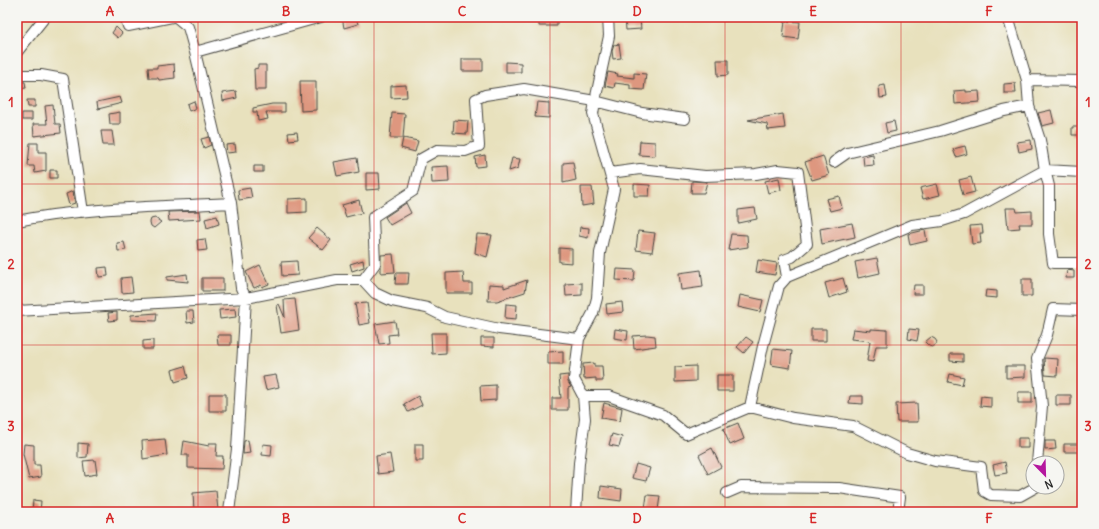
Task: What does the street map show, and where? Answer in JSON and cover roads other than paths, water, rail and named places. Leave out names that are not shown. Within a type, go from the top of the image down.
[{"type":"street","points":[[17,52],[45,17]]},
{"type":"street","points":[[125,17],[128,26],[172,17]]},
{"type":"street","points":[[176,17],[188,27],[195,52],[231,203],[241,288],[246,298],[237,448],[229,512]]},
{"type":"street","points":[[195,52],[319,17]]},
{"type":"street","points":[[576,512],[579,463],[585,419],[583,396],[574,379],[579,339],[593,313],[597,298],[600,253],[614,189],[594,114],[595,101],[609,36],[608,17]]},
{"type":"street","points":[[1008,17],[1027,80],[1029,106],[1040,140],[1049,186],[1048,234],[1053,263],[1082,263]]},
{"type":"street","points":[[17,75],[41,75],[63,79],[83,212]]},
{"type":"street","points":[[1027,80],[1082,81]]},
{"type":"street","points":[[363,280],[375,264],[373,217],[413,191],[421,159],[437,150],[465,151],[479,146],[476,99],[485,95],[524,90],[595,101],[642,113],[685,119]]},
{"type":"street","points":[[834,162],[847,153],[940,131],[1004,111],[1029,106]]},
{"type":"street","points":[[610,173],[640,168],[705,176],[756,174],[778,170],[798,172],[807,244],[792,257],[784,260],[787,277]]},
{"type":"street","points":[[750,407],[762,346],[780,286],[787,277],[912,225],[942,221],[964,214],[1045,170],[1082,172]]},
{"type":"street","points":[[17,222],[40,217],[107,209],[231,203]]},
{"type":"street","points":[[17,311],[246,298],[337,280],[363,280],[375,294],[392,301],[427,308],[445,317],[499,329],[579,339]]},
{"type":"street","points":[[1038,455],[1042,406],[1037,359],[1047,335],[1053,309],[1082,310]]},
{"type":"street","points":[[583,396],[609,396],[663,415],[686,434],[750,407],[793,418],[853,426],[907,452],[935,462],[981,467],[984,491],[991,495],[1020,496],[1025,493]]},
{"type":"street","points":[[727,494],[741,487],[839,488],[900,497],[898,512]]}]
